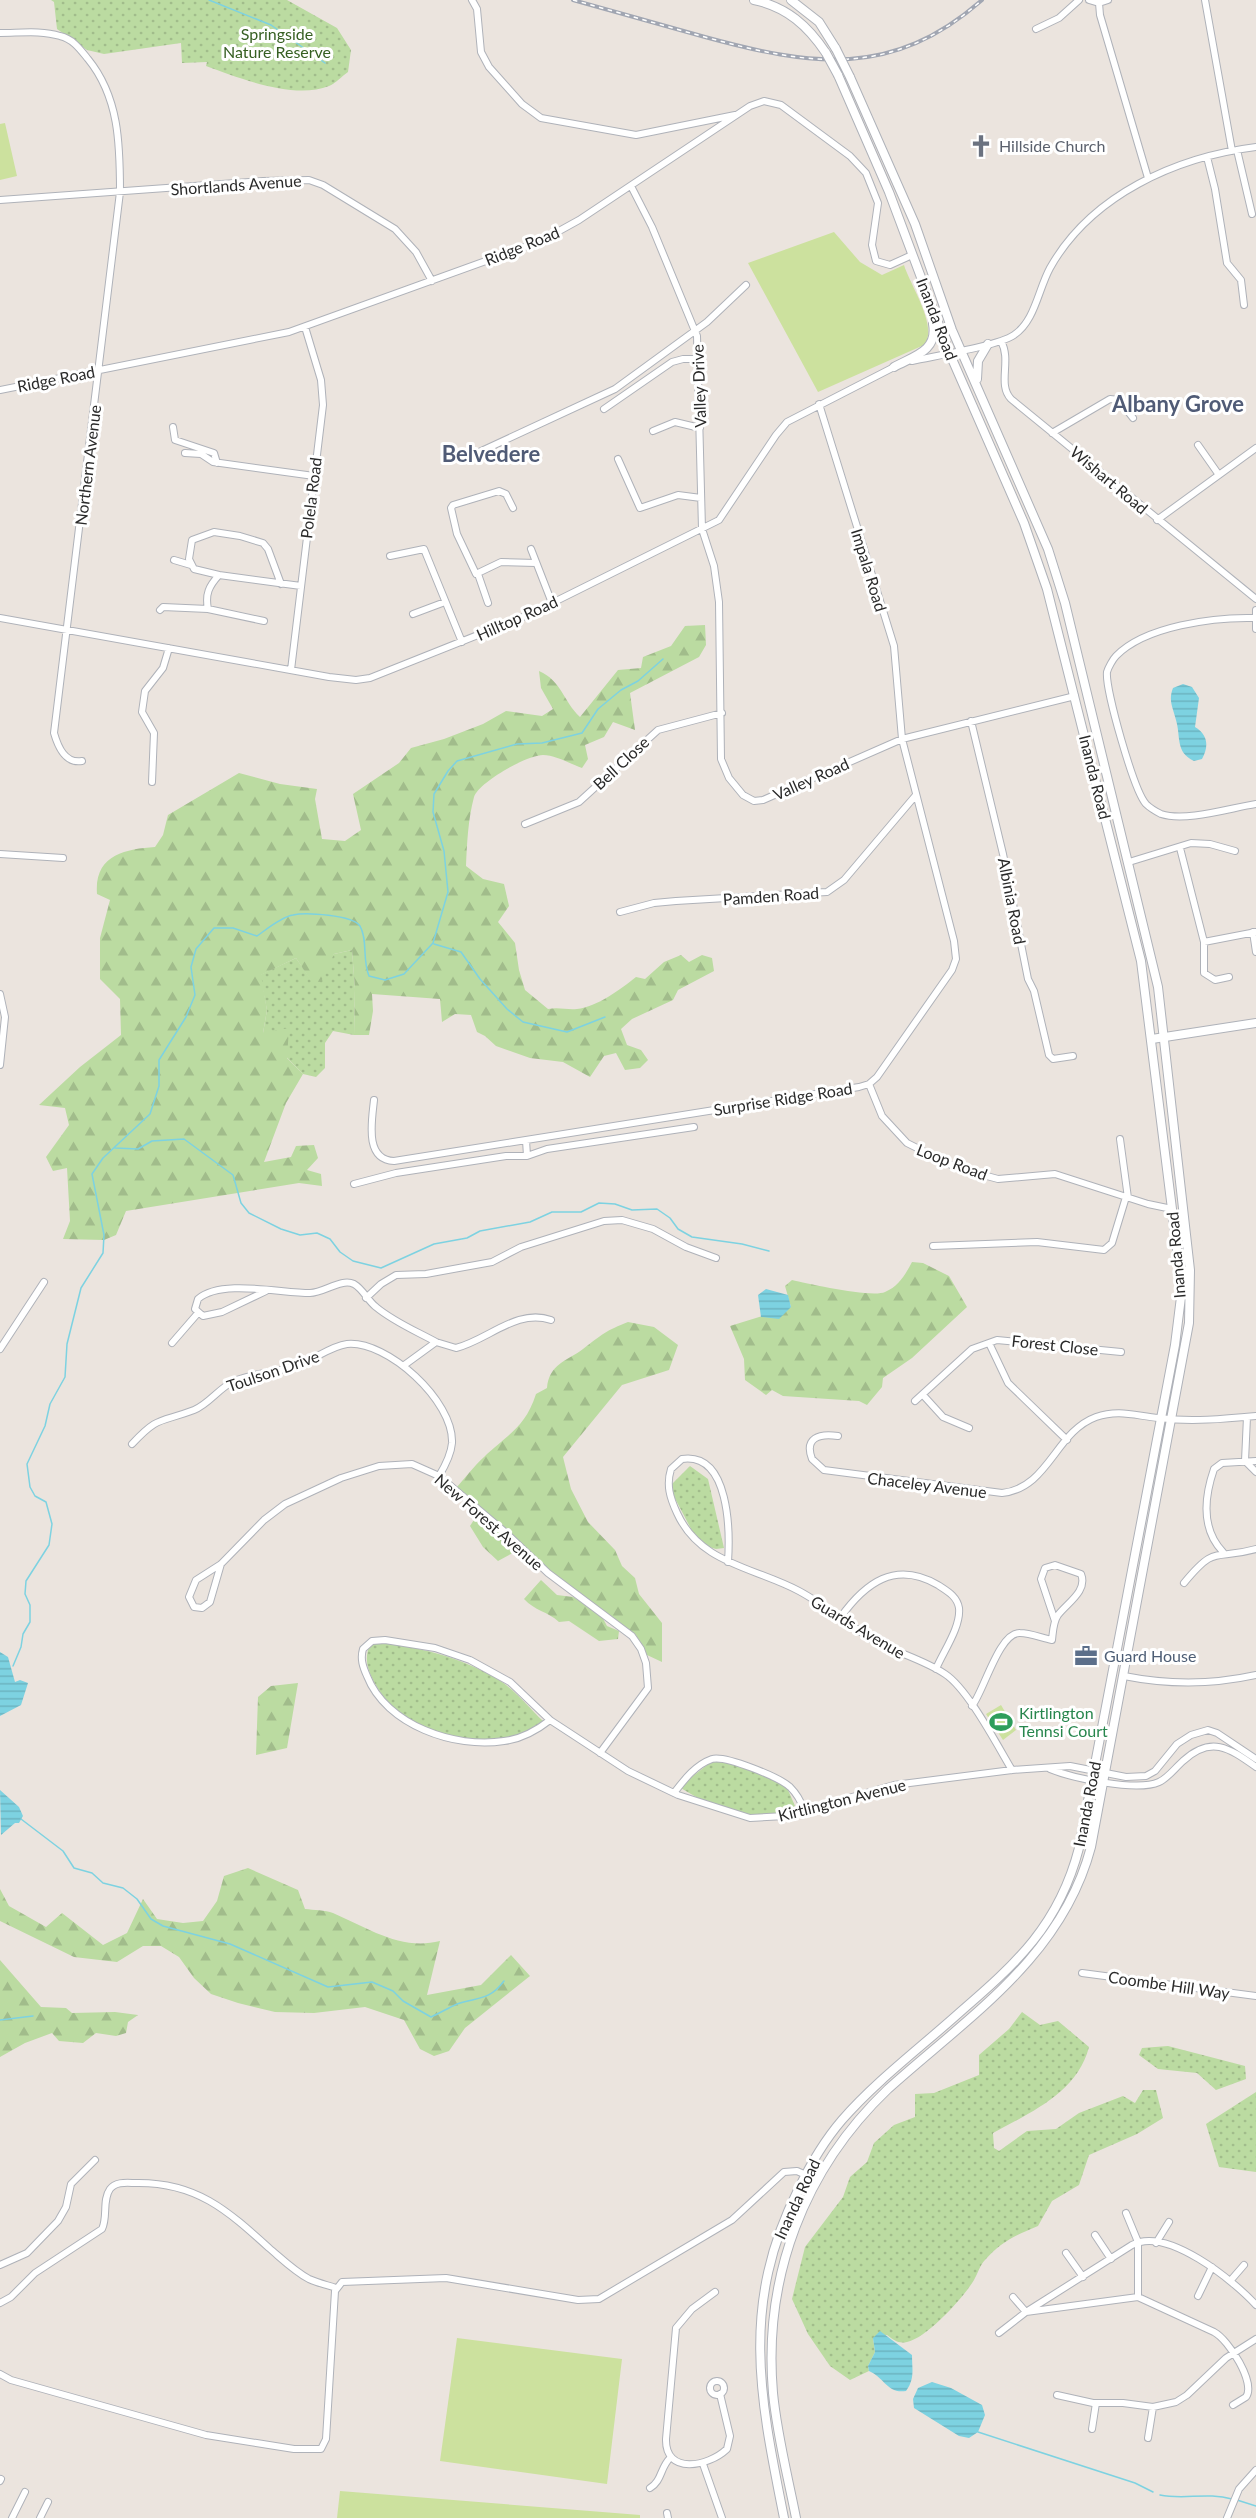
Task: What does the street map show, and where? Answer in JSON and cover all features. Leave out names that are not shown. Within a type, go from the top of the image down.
[{"type":"main road","name":"Inanda Road","points":[[754,0],[774,6],[794,16],[812,33],[838,75],[889,192],[949,352],[1033,545],[1075,696],[1142,969],[1179,1265],[1180,1310],[1092,1781],[1075,1865],[1061,1901],[1047,1925],[1011,1968],[855,2106],[827,2139],[785,2218],[773,2254],[760,2329],[759,2361],[764,2418],[784,2518]]},
{"type":"main road","name":"Inanda Road","points":[[791,0],[819,22],[850,77],[915,224],[961,350],[1051,558],[1130,862],[1153,961],[1166,1037],[1191,1296],[1187,1340],[1104,1778],[1083,1874],[1070,1905],[1046,1943],[1008,1983],[866,2109],[829,2157],[802,2208],[785,2253],[775,2306],[771,2344],[775,2411],[796,2518]]},
{"type":"main road","points":[[894,367],[924,352],[932,344],[935,334],[930,306]]},
{"type":"main road","points":[[978,388],[976,368],[988,344]]},
{"type":"main road","points":[[1142,969],[1153,961]]},
{"type":"main road","points":[[1165,1151],[1172,1149],[1173,1124]]},
{"type":"street","points":[[472,0],[477,9],[481,52],[489,68],[522,104],[541,118],[636,135],[739,114]]},
{"type":"street","points":[[1036,29],[1059,18],[1079,0]]},
{"type":"street","points":[[1089,0],[1099,3],[1108,0]]},
{"type":"street","points":[[1205,0],[1235,150],[1252,214]]},
{"type":"street","points":[[1099,3],[1100,15],[1148,178]]},
{"type":"street","name":"Northern Avenue","points":[[0,33],[54,34],[63,36],[80,48],[101,76],[111,100],[120,139],[120,192],[54,733],[64,755],[75,762],[82,761]]},
{"type":"street","name":"Ridge Road","points":[[0,390],[305,327],[555,235],[759,102],[775,102],[850,156],[866,173],[877,196],[879,210],[872,245],[876,261],[890,265],[912,255]]},
{"type":"street","points":[[1001,341],[1016,334],[1027,322],[1050,269],[1088,221],[1109,202],[1148,178],[1207,157],[1256,147]]},
{"type":"street","points":[[1207,157],[1215,189],[1227,263],[1241,280],[1244,305]]},
{"type":"street","name":"Shortlands Avenue","points":[[0,200],[291,179],[314,181],[395,229],[416,252],[432,281]]},
{"type":"street","name":"Valley Drive","points":[[631,186],[652,227],[696,329],[699,359],[702,529]]},
{"type":"street","points":[[475,454],[615,389],[707,322],[746,285]]},
{"type":"street","name":"Polela Road","points":[[291,670],[323,388],[305,327]]},
{"type":"street","name":"Hilltop Road","points":[[0,618],[346,680],[365,679],[462,642],[552,603],[702,529],[724,514],[781,428],[819,404],[894,367],[1001,341]]},
{"type":"street","name":"Wishart Road","points":[[1001,341],[1007,354],[1005,384],[1007,395],[1256,599]]},
{"type":"street","points":[[604,409],[672,362],[699,359]]},
{"type":"street","points":[[1052,433],[1110,399],[1120,401],[1133,417]]},
{"type":"street","name":"Impala Road","points":[[819,404],[894,646],[902,738]]},
{"type":"street","points":[[653,431],[675,422],[700,428]]},
{"type":"street","points":[[173,427],[175,440],[208,449],[214,453],[217,463]]},
{"type":"street","points":[[1198,445],[1219,475]]},
{"type":"street","points":[[1157,520],[1256,448]]},
{"type":"street","points":[[185,453],[201,454],[217,463],[314,476]]},
{"type":"street","points":[[618,459],[640,508],[678,495],[701,498]]},
{"type":"street","points":[[488,603],[478,574],[457,534],[451,508],[453,505],[499,491],[506,494],[513,508]]},
{"type":"street","name":"Valley Road","points":[[702,529],[718,584],[722,766],[739,791],[754,801],[770,797],[902,738],[1075,696]]},
{"type":"street","points":[[191,565],[189,559],[192,540],[208,533],[240,536],[263,543],[268,549],[281,584]]},
{"type":"street","points":[[390,556],[424,549],[462,642]]},
{"type":"street","points":[[531,549],[552,603]]},
{"type":"street","points":[[174,560],[219,575],[301,586]]},
{"type":"street","points":[[478,574],[501,562],[536,563]]},
{"type":"street","points":[[208,609],[207,591],[219,575]]},
{"type":"street","points":[[413,614],[445,602]]},
{"type":"street","points":[[160,610],[163,607],[208,609],[264,621]]},
{"type":"street","points":[[1256,610],[1254,618],[1256,629]]},
{"type":"street","points":[[1254,618],[1225,617],[1142,637],[1115,657],[1107,672],[1111,698],[1134,782],[1146,803],[1159,813],[1178,817],[1256,804]]},
{"type":"street","points":[[152,782],[154,733],[142,712],[145,691],[163,668],[169,648]]},
{"type":"street","name":"Bell Close","points":[[525,824],[579,802],[658,730],[722,713]]},
{"type":"street","name":"Albinia Road","points":[[971,722],[1003,854],[1028,979],[1034,991],[1048,1049],[1053,1059],[1073,1056]]},
{"type":"street","name":"Surprise Ridge Road","points":[[374,1100],[372,1129],[374,1148],[387,1161],[869,1084],[884,1069],[948,976],[956,959],[954,941],[902,738]]},
{"type":"street","name":"Pamden Road","points":[[620,912],[663,902],[827,892],[844,880],[916,795]]},
{"type":"street","points":[[1130,862],[1191,843],[1235,851]]},
{"type":"street","points":[[1180,848],[1204,942],[1206,975],[1215,981],[1230,977]]},
{"type":"street","points":[[0,854],[63,858]]},
{"type":"street","points":[[1204,942],[1255,932],[1256,952]]},
{"type":"street","points":[[0,994],[5,1017],[0,1065]]},
{"type":"street","points":[[1152,1039],[1256,1023]]},
{"type":"street","name":"Loop Road","points":[[869,1084],[882,1116],[907,1143],[957,1168],[998,1179],[1054,1174],[1172,1209]]},
{"type":"street","points":[[354,1184],[396,1173],[506,1156],[527,1156],[547,1149],[694,1127]]},
{"type":"street","points":[[933,1246],[1037,1242],[1104,1250],[1112,1243],[1127,1197],[1120,1139]]},
{"type":"street","points":[[526,1140],[527,1156]]},
{"type":"street","points":[[366,1298],[381,1284],[396,1275],[426,1274],[492,1262],[521,1247],[604,1221],[622,1221],[653,1229],[686,1247],[716,1258]]},
{"type":"street","points":[[0,1348],[44,1282]]},
{"type":"street","points":[[266,1291],[206,1317],[198,1313],[194,1307],[196,1301],[210,1291],[266,1291],[313,1293],[348,1282],[357,1286],[366,1298],[389,1316],[436,1342],[456,1348],[518,1321],[538,1316],[551,1320]]},
{"type":"street","points":[[172,1343],[198,1313]]},
{"type":"street","name":"Forest Close","points":[[989,1343],[1000,1340],[1121,1352]]},
{"type":"street","points":[[403,1366],[436,1342]]},
{"type":"street","points":[[915,1401],[969,1352],[989,1343],[1008,1383],[1067,1440]]},
{"type":"street","name":"Toulson Drive","points":[[132,1444],[153,1423],[196,1409],[231,1383],[301,1364],[344,1344],[380,1352],[403,1366],[435,1396],[452,1439],[450,1452],[439,1476]]},
{"type":"street","points":[[922,1395],[943,1417],[969,1428]]},
{"type":"street","name":"Chaceley Avenue","points":[[838,1436],[817,1436],[810,1442],[812,1459],[824,1470],[995,1493],[1010,1492],[1029,1484],[1085,1423],[1106,1414],[1125,1412],[1161,1418],[1256,1416]]},
{"type":"street","points":[[1247,1417],[1245,1461],[1256,1472]]},
{"type":"street","name":"Guards Avenue","points":[[728,1562],[729,1520],[720,1486],[707,1467],[696,1460],[682,1459],[672,1466],[669,1473],[670,1500],[683,1526],[693,1538],[728,1562],[784,1584],[893,1651],[949,1677],[972,1706],[1012,1770]]},
{"type":"street","points":[[1223,1552],[1208,1530],[1206,1515],[1209,1484],[1217,1465],[1256,1461]]},
{"type":"street","name":"New Forest Avenue","points":[[221,1564],[210,1602],[205,1607],[194,1607],[189,1597],[193,1583],[221,1564],[276,1511],[317,1487],[371,1469],[396,1464],[418,1466],[439,1476],[500,1527],[548,1573],[638,1642],[646,1664],[648,1688],[600,1752]]},
{"type":"street","points":[[1184,1583],[1203,1561],[1223,1552],[1256,1549]]},
{"type":"street","points":[[972,1706],[984,1686],[997,1653],[1011,1636],[1020,1633],[1052,1640],[1055,1621],[1041,1579],[1045,1568],[1055,1565],[1078,1572],[1083,1576],[1083,1581],[1079,1592],[1055,1621]]},
{"type":"street","points":[[840,1618],[864,1588],[878,1580],[909,1574],[935,1584],[953,1596],[959,1612],[936,1669]]},
{"type":"street","name":"Kirtlington Avenue","points":[[550,1720],[526,1736],[500,1742],[460,1739],[418,1727],[393,1712],[377,1695],[363,1667],[363,1649],[372,1641],[385,1640],[435,1648],[462,1657],[492,1671],[518,1688],[550,1720],[646,1781],[718,1810],[750,1818],[775,1818],[894,1785],[1012,1770],[1070,1766],[1094,1771],[1104,1778]]},
{"type":"street","points":[[1124,1676],[1154,1682],[1198,1684],[1256,1675]]},
{"type":"street","points":[[1104,1778],[1146,1776],[1155,1771],[1177,1744],[1191,1735],[1208,1730],[1217,1733],[1256,1759]]},
{"type":"street","points":[[1104,1778],[1147,1785],[1158,1783],[1194,1752],[1208,1746],[1230,1749],[1256,1767]]},
{"type":"street","points":[[675,1793],[695,1768],[710,1760],[722,1759],[781,1780],[796,1794],[804,1810]]},
{"type":"street","name":"Kirtlington Avenue","points":[[1050,1769],[1068,1777],[1092,1781],[1104,1778]]},
{"type":"street","name":"Coombe Hill Way","points":[[1082,1973],[1256,1996]]},
{"type":"street","points":[[0,2265],[27,2253],[58,2221],[66,2207],[71,2184],[95,2160]]},
{"type":"street","points":[[0,2374],[11,2380],[206,2434],[294,2449],[321,2450],[326,2439],[336,2288],[342,2282],[446,2278],[578,2300],[599,2299],[732,2220],[784,2172],[793,2170],[817,2180]]},
{"type":"street","points":[[0,2303],[11,2297],[35,2273],[102,2229],[107,2196],[110,2189],[119,2183],[148,2183],[186,2190],[207,2197],[226,2210],[296,2271],[310,2280],[336,2288]]},
{"type":"street","points":[[1126,2213],[1138,2242],[1138,2297]]},
{"type":"street","points":[[1156,2243],[1169,2222]]},
{"type":"street","points":[[1095,2235],[1111,2259]]},
{"type":"street","points":[[999,2333],[1050,2296],[1138,2242],[1156,2243],[1182,2251],[1212,2267],[1231,2280],[1256,2305]]},
{"type":"street","points":[[1066,2253],[1083,2277]]},
{"type":"street","points":[[1231,2280],[1244,2265]]},
{"type":"street","points":[[1198,2296],[1212,2267]]},
{"type":"street","points":[[670,2458],[666,2439],[676,2328],[692,2309],[715,2292]]},
{"type":"street","points":[[1050,2296],[1054,2308]]},
{"type":"street","points":[[1013,2297],[1026,2312]]},
{"type":"street","points":[[1026,2312],[1138,2297],[1221,2336],[1235,2353],[1250,2391],[1246,2397],[1233,2405]]},
{"type":"street","points":[[1057,2395],[1096,2403],[1123,2403],[1153,2408],[1176,2402],[1187,2395],[1212,2370],[1256,2340]]},
{"type":"street","points":[[670,2458],[682,2463],[703,2464],[725,2452],[729,2444],[728,2420],[720,2394]]},
{"type":"street","points":[[1092,2430],[1096,2403]]},
{"type":"street","points":[[1148,2438],[1153,2408]]},
{"type":"street","points":[[650,2488],[657,2484],[662,2468],[670,2458]]},
{"type":"street","points":[[703,2464],[722,2518]]},
{"type":"street","points":[[1227,2518],[1236,2494],[1256,2470]]},
{"type":"street","points":[[12,2518],[25,2492]]},
{"type":"street","points":[[40,2518],[48,2502]]},
{"type":"green space","name":"Springside Nature Reserve","points":[[51,0],[287,0],[337,28],[351,50],[348,72],[334,84],[315,90],[283,89],[206,66],[207,62],[182,63],[181,43],[104,54],[87,50],[57,29],[54,2]]},
{"type":"green space","points":[[5,123],[17,176],[0,180],[0,124]]},
{"type":"green space","points":[[834,232],[860,262],[882,275],[904,265],[926,317],[928,337],[924,345],[818,392],[748,263]]},
{"type":"green space","points":[[705,625],[706,645],[699,657],[630,693],[635,730],[613,722],[604,737],[585,745],[588,759],[582,768],[548,755],[536,756],[515,764],[494,777],[478,791],[474,797],[470,814],[466,866],[483,879],[504,884],[509,906],[498,922],[515,943],[525,990],[548,1009],[577,1009],[593,1005],[636,977],[645,979],[664,962],[681,955],[689,962],[702,955],[712,958],[714,971],[678,990],[673,1000],[632,1019],[621,1029],[627,1045],[641,1050],[648,1060],[640,1068],[625,1070],[616,1053],[604,1056],[590,1077],[563,1062],[530,1058],[496,1046],[477,1032],[471,1015],[455,1014],[442,1022],[440,999],[372,994],[373,1011],[369,1035],[354,1035],[355,989],[352,950],[334,954],[321,982],[311,981],[296,958],[261,975],[267,1010],[263,1033],[289,1028],[287,1058],[303,1074],[286,1103],[264,1162],[291,1157],[296,1146],[314,1145],[318,1158],[307,1170],[321,1174],[322,1186],[299,1183],[126,1211],[116,1235],[104,1240],[63,1239],[70,1221],[67,1168],[53,1171],[46,1157],[69,1125],[65,1108],[39,1105],[80,1067],[121,1035],[120,999],[100,979],[100,938],[110,900],[97,894],[97,881],[106,863],[123,852],[155,847],[163,835],[168,815],[239,773],[280,784],[317,789],[315,799],[322,839],[345,841],[361,830],[353,794],[399,763],[411,748],[444,739],[483,724],[506,711],[542,716],[553,709],[541,688],[539,671],[553,680],[580,717],[618,670],[641,668],[643,657],[671,646],[685,626]]},
{"type":"green space","points":[[352,950],[355,989],[354,1035],[333,1031],[325,1043],[325,1068],[316,1077],[303,1074],[263,1033],[267,1010],[260,975],[296,958],[311,980],[334,954]]},
{"type":"green space","points":[[912,1262],[923,1263],[949,1276],[967,1307],[912,1358],[883,1378],[882,1387],[867,1405],[859,1401],[783,1396],[772,1390],[766,1395],[745,1380],[744,1359],[730,1326],[791,1307],[785,1286],[792,1280],[840,1290],[885,1292],[898,1283]]},
{"type":"green space","points":[[628,1322],[654,1327],[678,1345],[669,1370],[622,1385],[563,1457],[571,1489],[588,1522],[615,1550],[622,1566],[635,1578],[639,1594],[662,1623],[662,1662],[647,1655],[636,1635],[548,1573],[524,1547],[498,1561],[483,1547],[470,1526],[481,1509],[456,1488],[480,1461],[521,1423],[532,1406],[536,1394],[547,1388],[548,1380],[555,1368],[604,1333]]},
{"type":"green space","points":[[690,1466],[708,1479],[724,1548],[716,1549],[699,1544],[669,1487]]},
{"type":"green space","points":[[541,1580],[557,1595],[573,1597],[600,1613],[607,1626],[619,1631],[618,1639],[599,1641],[569,1621],[559,1622],[528,1603],[524,1599]]},
{"type":"green space","points":[[372,1641],[438,1654],[484,1672],[511,1689],[543,1721],[515,1737],[498,1741],[461,1739],[426,1729],[395,1709],[373,1680],[367,1660]]},
{"type":"green space","points":[[298,1683],[287,1748],[256,1755],[258,1697],[271,1686]]},
{"type":"green space","name":"Kirtlington Tennsi Court","points":[[1001,1705],[1016,1730],[1003,1740],[986,1714]]},
{"type":"green space","points":[[716,1758],[785,1783],[795,1806],[768,1818],[715,1808],[679,1787]]},
{"type":"green space","points":[[248,1868],[298,1890],[305,1909],[333,1913],[398,1940],[412,1943],[440,1941],[427,1995],[481,1985],[511,1955],[530,1976],[465,2028],[449,2051],[434,2056],[420,2049],[404,2020],[365,2007],[314,2013],[275,2012],[211,1994],[194,1978],[179,1957],[161,1946],[143,1946],[117,1962],[74,1957],[0,1921],[0,1889],[9,1906],[46,1927],[62,1913],[103,1945],[127,1933],[143,1899],[157,1919],[183,1923],[203,1921],[217,1901],[224,1876]]},
{"type":"green space","points":[[0,1960],[41,2007],[66,2008],[72,2013],[115,2012],[138,2015],[128,2022],[126,2033],[116,2036],[96,2033],[83,2043],[59,2041],[52,2033],[25,2043],[0,2057]]},
{"type":"green space","points":[[1022,2012],[1040,2025],[1058,2021],[1089,2047],[1083,2063],[1063,2089],[1037,2109],[993,2133],[994,2148],[999,2151],[1027,2131],[1056,2129],[1079,2113],[1123,2096],[1135,2103],[1143,2090],[1156,2090],[1163,2118],[1137,2134],[1089,2155],[1079,2185],[1052,2201],[1038,2226],[997,2248],[982,2264],[969,2287],[944,2316],[924,2333],[907,2342],[899,2342],[887,2335],[873,2338],[875,2352],[868,2366],[869,2371],[850,2380],[830,2366],[808,2334],[792,2299],[805,2247],[843,2197],[850,2177],[867,2162],[874,2143],[894,2125],[915,2117],[915,2094],[934,2093],[979,2075],[979,2055],[1009,2029]]},
{"type":"green space","points":[[1168,2046],[1245,2066],[1246,2079],[1216,2090],[1197,2073],[1158,2069],[1139,2055],[1142,2048]]},
{"type":"green space","points":[[1256,2092],[1256,2172],[1219,2167],[1206,2124]]},
{"type":"green space","points":[[457,2338],[622,2359],[607,2484],[440,2461]]},
{"type":"green space","points":[[340,2491],[640,2515],[640,2518],[337,2518]]},
{"type":"water","points":[[1183,684],[1192,687],[1199,698],[1195,727],[1203,734],[1206,741],[1206,750],[1202,759],[1194,761],[1181,749],[1171,700],[1173,688]]},
{"type":"water","points":[[766,1289],[788,1295],[791,1307],[779,1319],[761,1317],[758,1295]]},
{"type":"water","points":[[0,1652],[8,1657],[15,1682],[20,1680],[28,1683],[21,1705],[0,1716]]},
{"type":"water","points":[[0,1790],[19,1807],[23,1816],[19,1823],[15,1823],[1,1835]]},
{"type":"water","points":[[880,2331],[912,2355],[912,2378],[906,2391],[890,2388],[869,2371],[868,2366],[875,2352],[873,2338]]},
{"type":"water","points":[[932,2382],[951,2388],[982,2405],[985,2415],[978,2432],[969,2438],[959,2436],[914,2408],[913,2399],[918,2388]]},
{"type":"waterway","points":[[209,0],[271,25],[325,63]]},
{"type":"waterway","points":[[13,1666],[21,1647],[23,1634],[30,1622],[30,1605],[25,1594],[26,1581],[49,1545],[52,1524],[46,1502],[35,1496],[30,1487],[27,1464],[45,1426],[50,1404],[65,1377],[67,1344],[81,1288],[103,1253],[104,1235],[92,1174],[103,1158],[150,1114],[159,1086],[159,1060],[186,1017],[195,995],[191,967],[196,949],[214,928],[233,928],[257,936],[288,916],[328,915],[348,919],[360,926],[364,937],[369,976],[385,980],[404,974],[433,943],[448,892],[444,851],[433,812],[434,794],[448,771],[457,761],[517,744],[542,743],[582,733],[598,709],[621,690],[638,681],[663,659]]},
{"type":"waterway","points":[[434,944],[461,952],[480,979],[507,1009],[523,1022],[567,1032],[605,1017]]},
{"type":"waterway","points":[[115,1148],[138,1149],[152,1141],[184,1139],[233,1175],[241,1203],[249,1213],[281,1229],[300,1235],[317,1233],[330,1239],[340,1252],[353,1261],[381,1268],[434,1244],[467,1238],[480,1231],[530,1222],[552,1212],[581,1212],[599,1203],[615,1204],[632,1210],[657,1209],[670,1218],[678,1229],[692,1237],[742,1244],[769,1251]]},
{"type":"waterway","points":[[21,1819],[63,1851],[74,1868],[92,1873],[103,1883],[123,1888],[137,1899],[151,1919],[163,1926],[230,1944],[328,1987],[372,1982],[393,1991],[403,2001],[431,2017],[457,2004],[488,1995],[504,1981]]},
{"type":"waterway","points":[[0,2020],[33,2016]]},
{"type":"waterway","points":[[978,2432],[1135,2483],[1153,2492]]},
{"type":"waterway","points":[[1160,2495],[1214,2496],[1232,2499]]},
{"type":"waterway","points":[[1237,2500],[1256,2506]]},
{"type":"railway","points":[[573,0],[744,47],[780,55],[815,59],[850,59],[883,54],[916,43],[949,25],[982,0]]},
{"type":"place","name":"Hillside Church","points":[[981,146]]},
{"type":"place","name":"Guard House","points":[[1086,1656]]},
{"type":"place","name":"Kirtlington Tennsi Court","points":[[1001,1722]]},
{"type":"district","name":"Albany Grove","points":[[1178,404]]},
{"type":"district","name":"Belvedere","points":[[491,454]]}]
